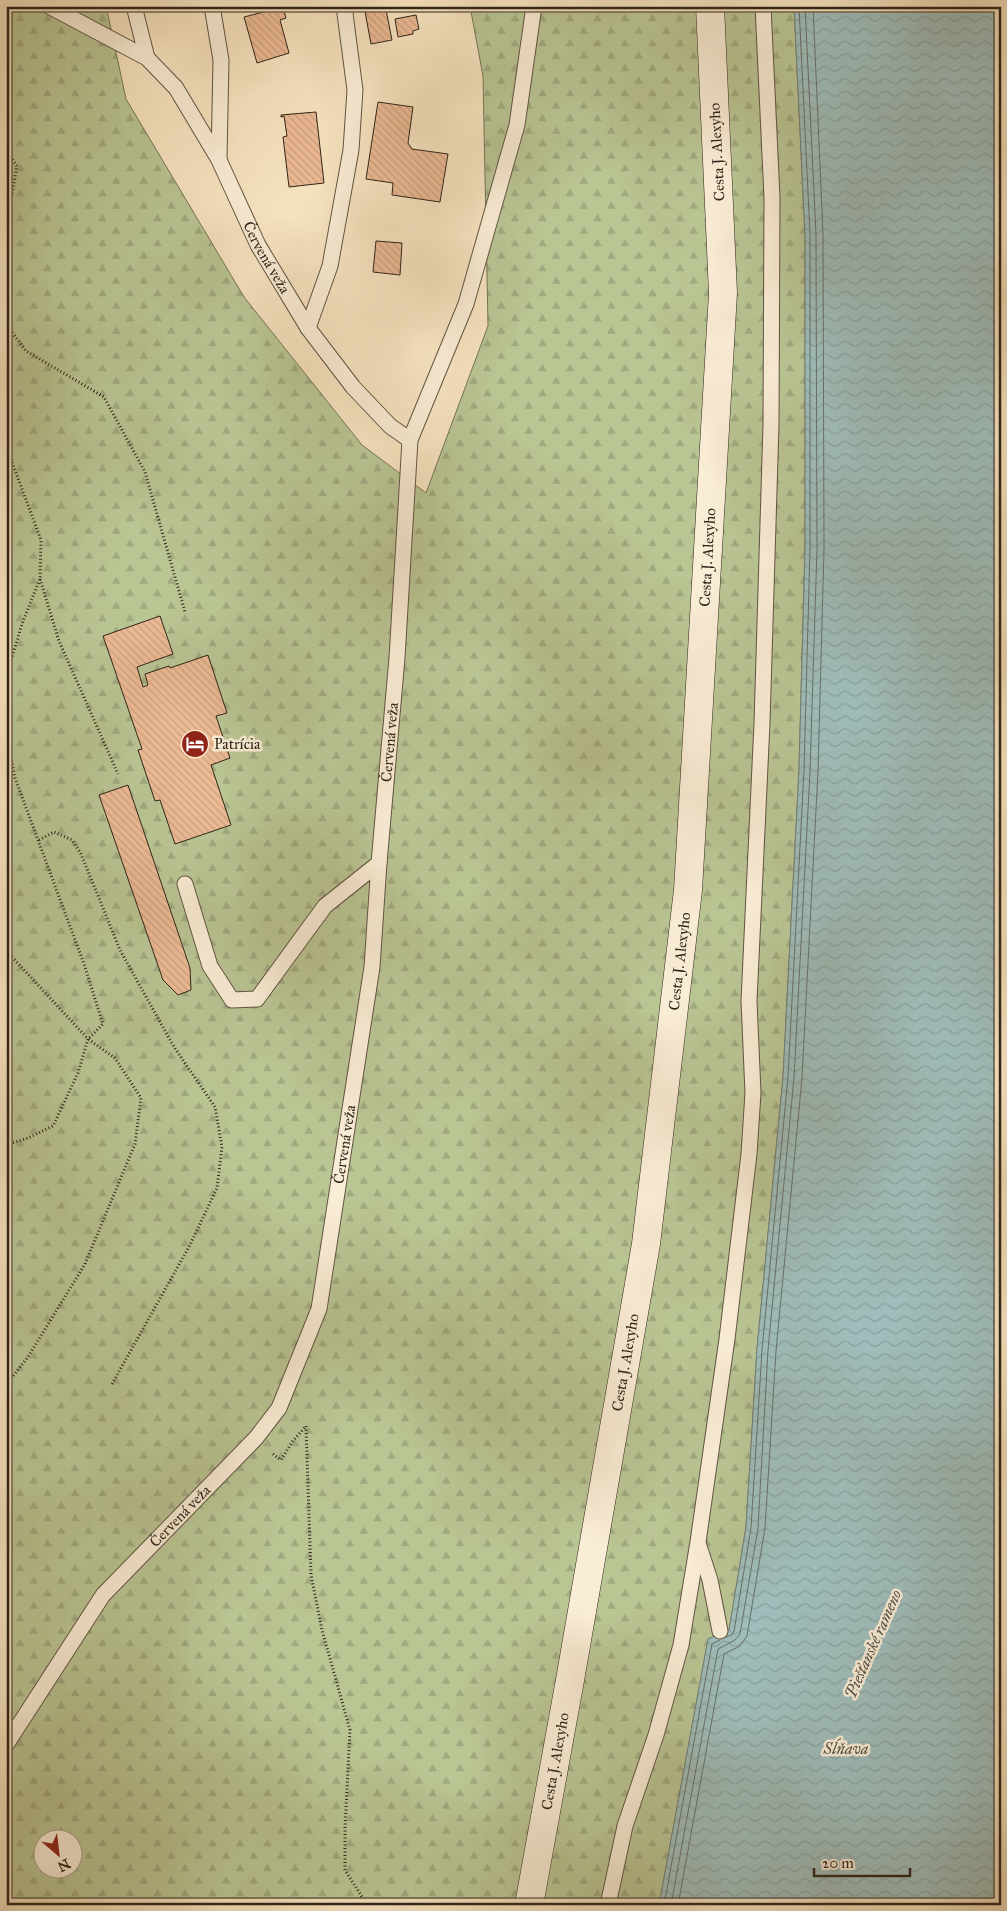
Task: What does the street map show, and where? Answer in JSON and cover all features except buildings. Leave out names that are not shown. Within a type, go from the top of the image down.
[{"type":"main road","name":"Cesta J. Alexyho","points":[[529,1905],[646,1244],[688,890],[723,293],[710,6]]},
{"type":"lane","name":"Červená veža","points":[[49,6],[147,58],[176,88],[219,160],[258,245],[308,328],[353,387],[390,426],[410,440]]},
{"type":"lane","name":"Červená veža","points":[[134,6],[147,58]]},
{"type":"lane","points":[[212,6],[221,60],[219,160]]},
{"type":"lane","points":[[308,328],[330,266],[351,150],[355,90],[344,6]]},
{"type":"lane","name":"Červená veža","points":[[6,1745],[103,1595],[256,1438],[279,1408],[319,1310],[372,967],[397,658],[410,440],[466,304],[517,125],[534,6]]},
{"type":"lane","points":[[608,1905],[626,1826],[656,1735],[681,1645],[727,1339],[749,1154],[752,1093],[749,1001],[761,733],[771,424],[772,197],[763,6]]},
{"type":"lane","points":[[185,884],[210,966],[232,1000],[257,999],[325,906],[379,863]]},
{"type":"lane","points":[[698,1542],[710,1580],[720,1631]]},
{"type":"path","points":[[6,150],[17,166],[6,227]]},
{"type":"path","points":[[6,324],[26,351],[104,397],[145,472],[185,612]]},
{"type":"path","points":[[6,446],[41,540],[40,579],[59,641],[118,774]]},
{"type":"path","points":[[6,677],[22,624],[40,579]]},
{"type":"path","points":[[6,733],[15,778],[84,964],[103,1024],[88,1039],[78,1074],[53,1126],[28,1138],[6,1145]]},
{"type":"path","points":[[39,840],[54,832],[72,840],[81,854],[120,950],[174,1047],[215,1107],[222,1148],[217,1188],[190,1245],[112,1384]]},
{"type":"path","points":[[6,953],[88,1039],[115,1058],[141,1098],[135,1144],[86,1264],[28,1357],[6,1385]]},
{"type":"path","points":[[256,1438],[281,1460],[292,1442],[306,1426],[310,1575],[322,1630],[350,1730],[345,1819],[345,1870],[368,1905]]},
{"type":"green space","points":[[6,6],[106,6],[126,99],[244,297],[362,445],[426,493],[488,326],[483,76],[470,6],[794,6],[805,234],[805,549],[799,770],[783,1077],[757,1349],[746,1527],[729,1631],[708,1640],[659,1905],[6,1905]]},
{"type":"water","name":"Sĺňava","points":[[794,6],[1001,6],[1001,1905],[659,1905],[708,1639],[729,1630],[746,1527],[757,1349],[783,1077],[799,770],[805,549],[805,234]]},
{"type":"place","name":"Patrícia","points":[[195,744]]},
{"type":"water label","name":"Piešťanské rameno","points":[[873,1644]]}]
